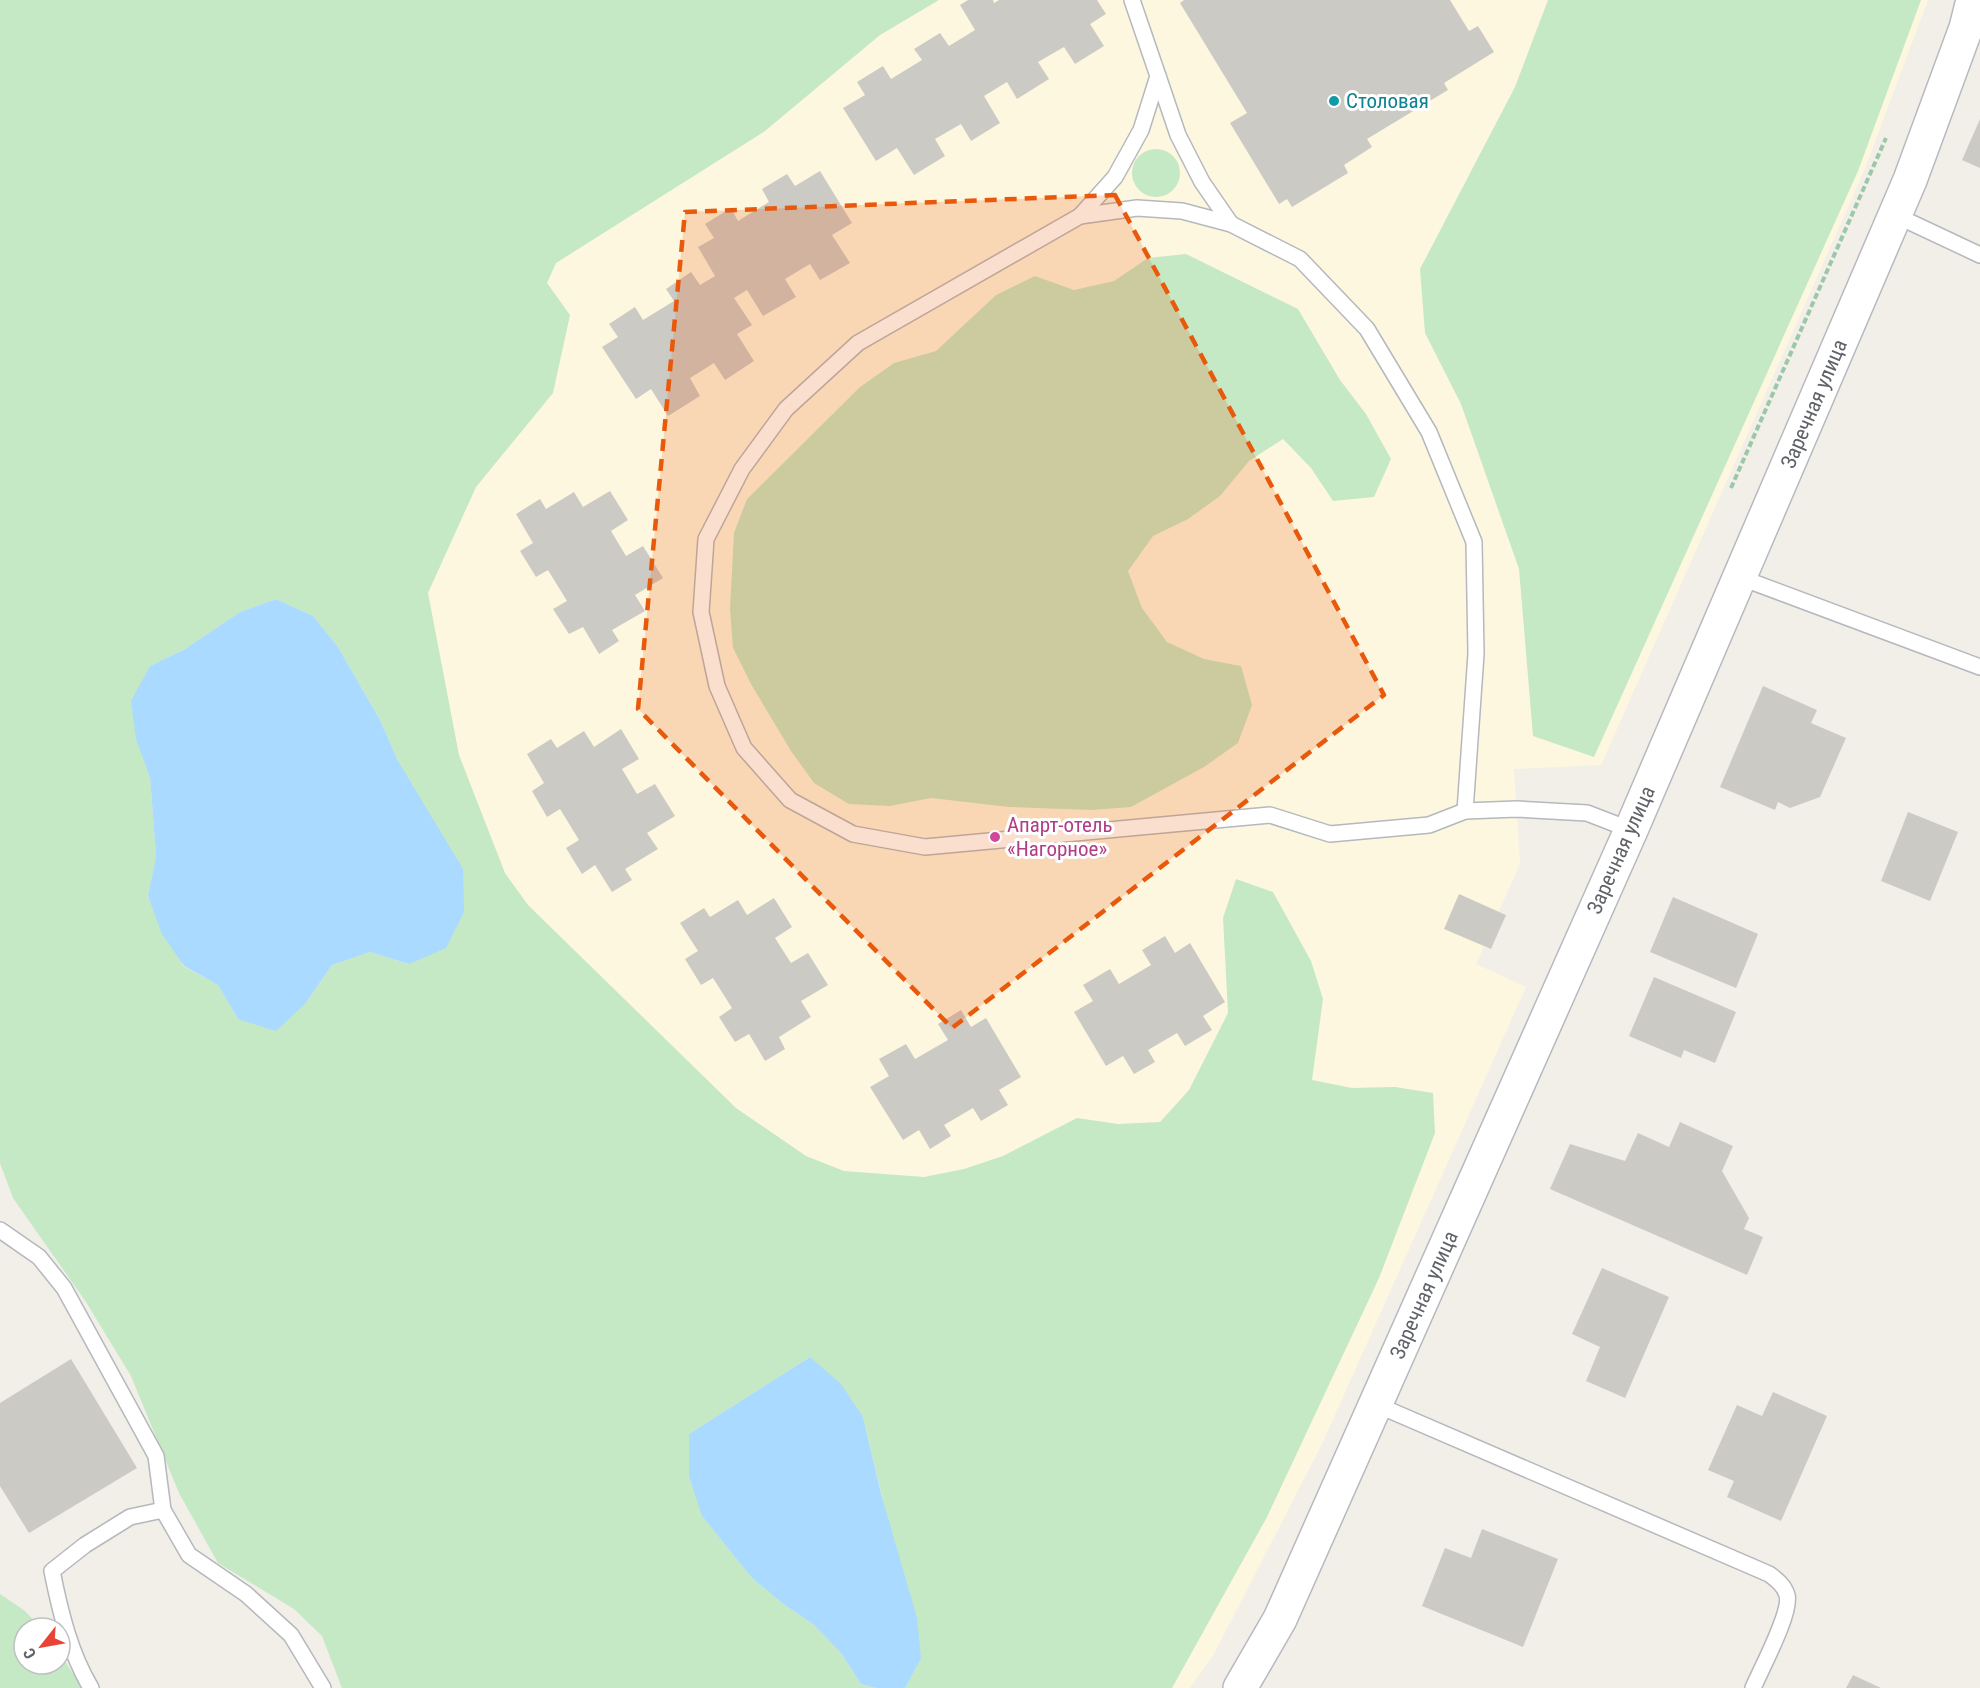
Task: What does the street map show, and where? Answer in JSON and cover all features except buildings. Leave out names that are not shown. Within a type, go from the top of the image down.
[{"type":"main road","name":"Заречная улица","points":[[1240,1688],[1280,1619],[1630,830],[1895,215],[1973,19]]},
{"type":"lane","points":[[1132,0],[1178,135],[1202,182],[1231,224]]},
{"type":"lane","points":[[1158,76],[1141,130],[1115,177],[1080,216],[858,343],[786,409],[742,469],[706,540],[701,612],[717,686],[744,748],[790,800],[817,815],[853,834],[925,847],[1270,814],[1330,834],[1428,825],[1465,811],[1517,809],[1587,813],[1630,830]]},
{"type":"lane","points":[[1080,216],[1137,208],[1182,211],[1231,224],[1300,259],[1367,329],[1429,432],[1474,542],[1476,654],[1465,811]]},
{"type":"lane","points":[[1895,215],[1980,255]]},
{"type":"lane","points":[[1739,578],[1980,667]]},
{"type":"lane","points":[[0,1230],[39,1257],[64,1288],[156,1456],[163,1510],[189,1555],[246,1594],[291,1635],[324,1688]]},
{"type":"lane","points":[[1375,1404],[1769,1574],[1781,1583],[1788,1596],[1788,1611],[1753,1688]]},
{"type":"lane","points":[[91,1688],[82,1673],[60,1610],[52,1571],[85,1545],[130,1517],[163,1510]]},
{"type":"path","points":[[1731,488],[1889,129]]},
{"type":"highlighted area","points":[[1115,195],[1384,695],[952,1028],[638,709],[685,212]]},
{"type":"shaded area","name":"Апарт-отель «Нагорное»","points":[[829,0],[1928,0],[1864,171],[1601,765],[1514,769],[1520,864],[1499,911],[1506,915],[1491,949],[1484,947],[1476,964],[1526,987],[1322,1444],[1214,1654],[1190,1688],[959,1688],[595,1077],[348,593],[451,398],[592,217]]},
{"type":"green space","points":[[0,0],[939,0],[880,35],[765,131],[556,263],[547,283],[570,315],[553,393],[476,487],[428,593],[459,755],[505,873],[528,905],[736,1108],[806,1156],[844,1171],[924,1177],[964,1169],[1003,1156],[1077,1118],[1118,1124],[1160,1122],[1189,1090],[1228,1013],[1223,918],[1236,879],[1273,892],[1311,961],[1323,999],[1312,1080],[1352,1088],[1395,1087],[1433,1093],[1435,1133],[1379,1278],[1267,1517],[1172,1688],[905,1688],[921,1659],[863,1417],[810,1357],[689,1434],[702,1516],[751,1577],[782,1603],[814,1625],[841,1653],[861,1684],[876,1688],[342,1688],[322,1636],[294,1609],[218,1563],[179,1493],[131,1376],[86,1302],[13,1198],[0,1163]],"holes":[[[276,599],[313,616],[338,647],[380,720],[398,761],[409,964],[370,952],[332,965],[305,1004],[238,1019],[218,985],[183,966],[148,897],[156,856],[150,777],[150,666],[185,649],[240,612]]]},
{"type":"green space","points":[[1548,0],[1921,0],[1858,171],[1594,757],[1533,736],[1519,569],[1461,404],[1425,333],[1420,269],[1515,87]]},
{"type":"green space","points":[[1156,149],[1173,156],[1180,173],[1173,190],[1156,197],[1139,190],[1132,173],[1139,156]]},
{"type":"green space","points":[[1186,254],[1298,309],[1340,380],[1366,414],[1391,459],[1374,497],[1333,501],[1311,468],[1283,439],[1249,461],[1220,496],[1188,519],[1153,536],[1128,571],[1142,608],[1167,642],[1204,659],[1241,666],[1252,705],[1238,743],[1204,767],[1131,807],[1091,810],[1009,807],[931,798],[890,806],[849,804],[814,783],[791,751],[751,684],[733,648],[730,609],[734,533],[747,499],[860,387],[894,363],[936,351],[996,295],[1035,276],[1074,290],[1114,281],[1148,258]]},
{"type":"green space","points":[[0,1594],[30,1616],[12,1616],[12,1676],[72,1676],[72,1672],[83,1688],[0,1688]]},
{"type":"water","points":[[276,599],[313,616],[338,647],[380,720],[398,761],[463,869],[464,912],[446,948],[409,964],[370,952],[332,965],[305,1004],[276,1031],[238,1019],[218,985],[184,966],[162,934],[148,896],[156,856],[150,777],[136,739],[131,701],[150,666],[185,649],[240,612]]},
{"type":"water","points":[[810,1357],[841,1384],[863,1417],[882,1497],[917,1618],[921,1659],[905,1688],[876,1688],[861,1684],[841,1653],[814,1625],[782,1603],[751,1577],[702,1516],[689,1476],[689,1434]]},
{"type":"place","name":"Столовая","points":[[1334,101]]},
{"type":"place","name":"Апарт-отель «Нагорное»","points":[[995,837]]}]
